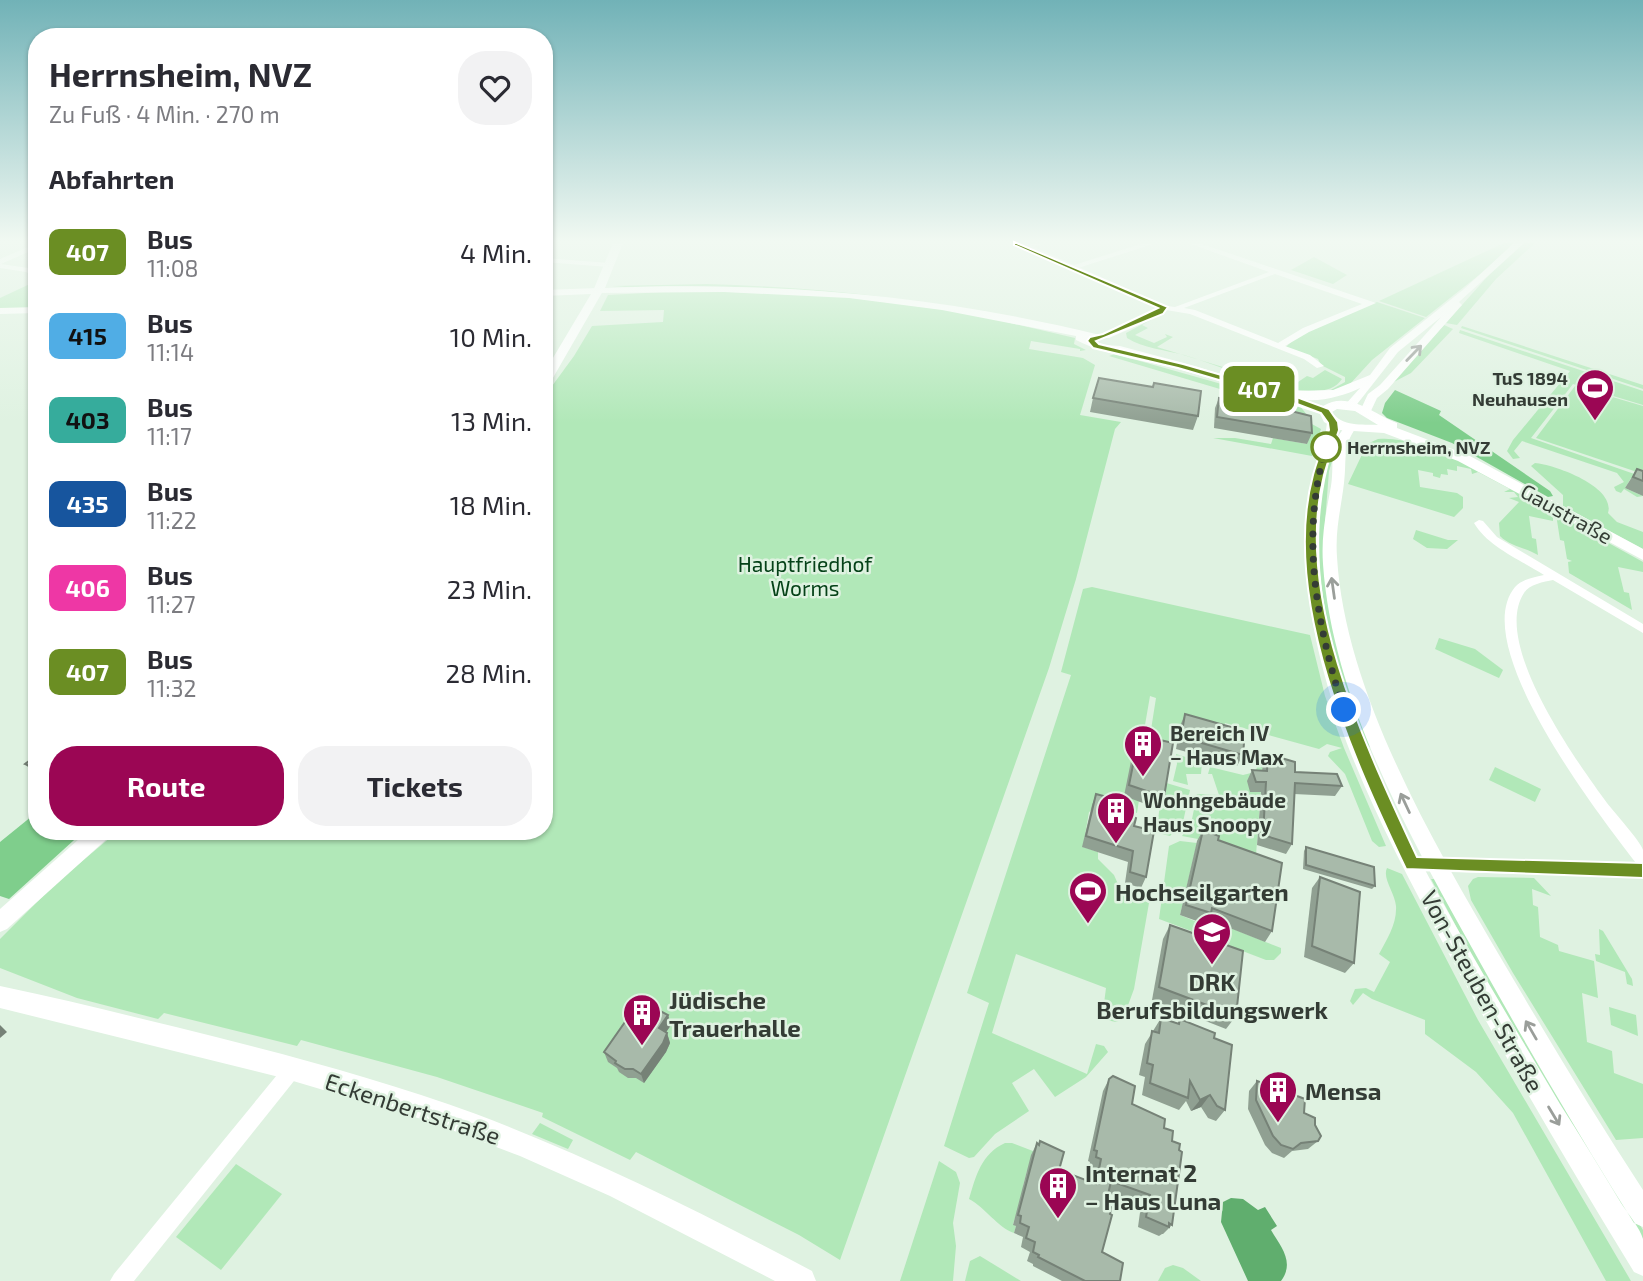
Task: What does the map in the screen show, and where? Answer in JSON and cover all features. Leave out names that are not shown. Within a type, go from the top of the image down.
[{"type":"main road","points":[[904,303],[957,310],[1107,341],[1293,394],[1331,413],[1350,428],[1371,419]]},
{"type":"main road","points":[[1107,341],[1331,413],[1350,405],[1371,419]]},
{"type":"main road","name":"Gaustraße","points":[[1371,419],[1490,470],[1643,555]]},
{"type":"street","points":[[553,368],[591,303]]},
{"type":"street","points":[[1153,303],[1163,307],[1178,308],[1279,346],[1307,357],[1320,366]]},
{"type":"street","points":[[1178,308],[1192,303]]},
{"type":"street","points":[[1279,346],[1306,330],[1370,303]]},
{"type":"street","points":[[1350,405],[1404,342],[1452,303]]},
{"type":"street","points":[[1371,419],[1371,396],[1384,387],[1443,324],[1458,303]]},
{"type":"street","points":[[1107,341],[1160,312],[1163,307]]},
{"type":"street","points":[[0,312],[28,310]]},
{"type":"street","points":[[1293,394],[1330,395],[1360,385],[1374,375]]},
{"type":"street","name":"Von-Steuben-Straße","points":[[1331,413],[1334,430],[1318,477],[1313,515],[1312,562],[1323,635],[1355,739],[1424,864],[1643,1214]]},
{"type":"street","name":"Von-Steuben-Straße","points":[[1350,428],[1339,448],[1338,481],[1330,518],[1334,593],[1351,669],[1375,738],[1424,864],[1501,1027],[1643,1263]]},
{"type":"street","points":[[1479,523],[1493,539],[1643,629]]},
{"type":"street","points":[[1553,576],[1527,584],[1516,595],[1509,617],[1513,646],[1528,684],[1559,743],[1643,861]]},
{"type":"street","points":[[0,922],[92,840]]},
{"type":"street","points":[[1424,864],[1643,870]]},
{"type":"street","name":"Eckenbertstraße","points":[[0,997],[40,1004],[292,1070],[428,1110],[523,1145],[683,1217],[803,1281]]},
{"type":"street","points":[[121,1281],[292,1070]]},
{"type":"green space","points":[[0,303],[28,303],[28,309],[0,310]]},
{"type":"green space","name":"Hauptfriedhof Worms","points":[[604,303],[891,303],[963,312],[1075,338],[1074,344],[1086,350],[1031,341],[1029,349],[1083,358],[1095,365],[1080,415],[1121,422],[1115,429],[1076,579],[1049,668],[840,1260],[799,1235],[636,1152],[630,1160],[542,1117],[543,1113],[437,1077],[301,1040],[297,1046],[164,1013],[158,1019],[77,998],[0,968],[0,939],[55,884],[107,840],[553,840],[553,385],[592,326],[663,322],[664,310],[600,311]]},
{"type":"green space","points":[[922,303],[944,305],[1022,319]]},
{"type":"green space","points":[[1379,303],[1425,318],[1372,360],[1350,384],[1343,389],[1329,391],[1345,382],[1345,377],[1321,365],[1318,359],[1286,347],[1317,325]]},
{"type":"green space","points":[[1384,303],[1444,303],[1426,317]]},
{"type":"green space","points":[[1464,303],[1476,303],[1457,325],[1446,323]]},
{"type":"green space","points":[[1154,318],[1142,325],[1148,328],[1135,335],[1154,343],[1167,337],[1165,334],[1173,337],[1157,347],[1180,354],[1127,338],[1126,333]]},
{"type":"green space","points":[[1444,325],[1453,329],[1411,373],[1388,385]]},
{"type":"green space","points":[[1462,326],[1643,385],[1643,389],[1461,328]]},
{"type":"green space","points":[[1460,330],[1643,391],[1643,405],[1573,384],[1531,438],[1643,477],[1643,482],[1631,478],[1625,488],[1643,496],[1637,497],[1624,489],[1621,493],[1616,491],[1614,487],[1624,482],[1617,473],[1522,441],[1514,451],[1520,458],[1513,459],[1507,451],[1513,440],[1570,371],[1459,333]]},
{"type":"green space","points":[[1115,354],[1300,406],[1307,415],[1109,356]]},
{"type":"green space","points":[[1197,359],[1249,375],[1253,373],[1288,382],[1298,382],[1307,376],[1313,378],[1325,370],[1342,379],[1327,390],[1299,390],[1266,383]]},
{"type":"green space","name":"TuS 1894 Neuhausen","points":[[1575,386],[1643,406],[1643,474],[1536,438]]},
{"type":"green space","points":[[1310,423],[1321,429],[1312,456],[1213,438],[1235,438],[1271,444],[1273,438],[1307,444]]},
{"type":"green space","points":[[1336,435],[1340,436],[1329,471],[1324,535],[1373,750],[1360,732],[1340,674],[1327,626],[1320,577],[1320,503]]},
{"type":"green space","points":[[1378,439],[1420,445],[1444,454],[1491,477],[1553,512],[1553,521],[1529,516],[1538,555],[1500,536],[1499,523],[1519,502],[1509,498],[1518,497],[1514,492],[1504,492],[1510,489],[1478,472],[1472,474],[1471,469],[1457,466],[1457,471],[1447,469],[1448,475],[1441,474],[1440,478],[1433,476],[1433,473],[1418,470],[1420,487],[1457,493],[1463,497],[1463,508],[1454,517],[1348,484],[1367,444]]},
{"type":"green space","points":[[1535,463],[1569,473],[1594,486],[1603,494],[1608,503],[1608,513],[1617,522],[1643,532],[1643,549],[1563,506],[1563,495],[1531,466]]},
{"type":"green space","points":[[1556,514],[1643,562],[1643,572],[1618,567],[1624,592],[1629,593],[1632,610],[1569,573],[1568,562],[1572,561],[1567,559],[1564,541],[1560,540]]},
{"type":"green space","points":[[1416,530],[1448,540],[1458,540],[1447,549],[1427,548],[1413,539]]},
{"type":"green space","points":[[1092,587],[1310,635],[1325,696],[1386,846],[1379,847],[1372,841],[1345,774],[1328,756],[1330,752],[1342,748],[1327,744],[1319,749],[1225,723],[1223,737],[1171,739],[1170,747],[1150,736],[1156,698],[1150,696],[1141,748],[1134,746],[1125,797],[1139,800],[1137,813],[1106,802],[1089,812],[1083,847],[1098,852],[1098,859],[1114,875],[1121,891],[1149,903],[1134,989],[1123,1019],[1116,1022],[1102,1019],[1106,988],[1016,954],[992,1033],[1087,1074],[1096,1044],[1104,1046],[1108,1052],[1086,1077],[1055,1097],[1034,1069],[1012,1083],[1029,1111],[995,1134],[974,1157],[969,1158],[944,1146],[989,1003],[967,993],[1071,675],[1061,672],[1083,589]]},
{"type":"green space","points":[[1439,638],[1475,649],[1503,670],[1499,678],[1435,649]]},
{"type":"green space","points":[[1176,754],[1202,762],[1201,774],[1186,774],[1188,785],[1173,781]]},
{"type":"green space","points":[[1259,763],[1263,764],[1255,868],[1197,841],[1198,839],[1182,836],[1191,824],[1197,794],[1219,795],[1212,774],[1208,774],[1210,767],[1243,775],[1255,772]]},
{"type":"green space","points":[[1495,767],[1541,789],[1535,802],[1489,780]]},
{"type":"green space","points":[[1163,782],[1190,790],[1183,822],[1170,836],[1162,834],[1157,827]]},
{"type":"green space","points":[[1180,841],[1197,843],[1180,915],[1197,922],[1194,932],[1159,919],[1169,846]]},
{"type":"green space","points":[[1387,868],[1402,874],[1478,1020],[1631,1281],[1606,1281],[1513,1113],[1476,1072],[1425,1034],[1425,1020],[1363,993],[1353,1005],[1350,1001],[1355,989],[1366,988],[1374,992],[1390,962],[1379,954],[1391,931],[1396,913],[1395,901],[1386,876]]},
{"type":"green space","points":[[1478,877],[1534,878],[1551,896],[1532,889],[1533,905],[1538,907],[1540,937],[1558,945],[1559,951],[1594,961],[1598,998],[1582,993],[1587,1042],[1612,1051],[1614,1073],[1643,1084],[1643,1138],[1616,1140],[1471,900],[1468,886]]},
{"type":"green space","points":[[1431,879],[1435,879],[1547,1074],[1643,1230],[1643,1246],[1509,1026]]},
{"type":"green space","points":[[1223,925],[1281,948],[1281,953],[1274,960],[1266,960],[1219,942]]},
{"type":"green space","points":[[1599,929],[1603,931],[1632,979],[1633,986],[1627,984],[1625,972],[1596,961],[1595,954],[1600,955]]},
{"type":"green space","points":[[1609,1007],[1636,1015],[1638,1036],[1611,1025]]},
{"type":"green space","points":[[540,1123],[573,1140],[568,1149],[532,1134]]},
{"type":"green space","points":[[1005,1143],[1012,1143],[1051,1158],[1027,1171],[1023,1186],[1025,1187],[1013,1224],[1016,1226],[1014,1233],[969,1199],[985,1159]]},
{"type":"green space","points":[[939,1161],[956,1172],[960,1183],[953,1223],[956,1246],[953,1281],[900,1281]]},
{"type":"green space","points":[[236,1164],[282,1194],[221,1270],[176,1237]]},
{"type":"green space","points":[[980,1256],[1021,1281],[965,1281],[970,1261]]},
{"type":"green space","points":[[1173,1265],[1183,1268],[1201,1281],[1158,1281],[1165,1268]]},
{"type":"shaded area","points":[[1395,390],[1441,411],[1439,415],[1550,491],[1553,496],[1548,497],[1452,443],[1387,418],[1382,413],[1385,403]]},
{"type":"shaded area","points":[[28,819],[28,840],[74,840],[9,899],[0,896],[0,842]]},
{"type":"shaded area","points":[[1231,1198],[1243,1199],[1258,1210],[1265,1207],[1277,1226],[1271,1230],[1287,1261],[1281,1281],[1248,1281],[1221,1222],[1223,1202]]},
{"type":"building","points":[[1099,378],[1153,387],[1154,383],[1201,391],[1198,416],[1093,398]]},
{"type":"building","points":[[1219,398],[1271,406],[1311,416],[1312,433],[1217,417]]},
{"type":"building","points":[[1637,469],[1643,471],[1643,481],[1633,477]]},
{"type":"building","points":[[1185,714],[1245,731],[1243,755],[1181,737]]},
{"type":"building","name":"Bereich IV – Haus Max","points":[[1139,735],[1173,743],[1164,797],[1129,785]]},
{"type":"building","points":[[1268,754],[1295,762],[1295,772],[1337,774],[1342,786],[1295,783],[1292,844],[1263,835],[1266,782],[1256,782],[1252,770],[1267,771]]},
{"type":"building","points":[[1096,794],[1111,798],[1110,808],[1136,818],[1134,826],[1154,831],[1146,877],[1130,872],[1133,851],[1086,836]]},
{"type":"building","points":[[1203,830],[1219,836],[1218,840],[1282,863],[1272,931],[1212,908],[1211,913],[1186,905]]},
{"type":"building","points":[[1306,847],[1374,867],[1375,886],[1306,865]]},
{"type":"building","points":[[1320,877],[1360,892],[1354,963],[1312,946]]},
{"type":"building","points":[[1170,925],[1243,951],[1236,1016],[1159,987]]},
{"type":"building","name":"Jüdische Trauerhalle","points":[[647,1004],[668,1015],[659,1028],[667,1033],[641,1074],[633,1069],[625,1069],[604,1052],[632,1012],[639,1016]]},
{"type":"building","points":[[1161,1018],[1179,1024],[1180,1019],[1215,1033],[1214,1038],[1232,1045],[1225,1110],[1217,1106],[1210,1095],[1200,1100],[1190,1081],[1188,1098],[1150,1083],[1153,1065],[1147,1063],[1152,1031],[1159,1033]]},
{"type":"building","points":[[1113,1076],[1135,1086],[1132,1104],[1165,1119],[1164,1128],[1173,1131],[1172,1141],[1180,1144],[1179,1150],[1182,1152],[1172,1225],[1169,1223],[1169,1227],[1146,1217],[1150,1195],[1111,1181],[1106,1204],[1111,1207],[1112,1215],[1102,1252],[1123,1263],[1120,1281],[1085,1281],[1038,1257],[1039,1255],[1033,1252],[1035,1242],[1026,1238],[1029,1227],[1020,1223],[1021,1216],[1018,1215],[1037,1143],[1039,1145],[1040,1141],[1064,1152],[1059,1170],[1096,1184],[1101,1159],[1096,1157],[1097,1151],[1094,1150],[1109,1079]]},
{"type":"building","points":[[1257,1081],[1305,1099],[1304,1113],[1315,1118],[1315,1125],[1321,1136],[1318,1141],[1301,1143],[1293,1149],[1281,1145],[1273,1136],[1256,1100]]},
{"type":"bus line","name":"407","points":[[1159,303],[1163,307],[1160,312],[1091,341],[1101,348],[1120,350],[1180,366],[1317,407],[1325,411],[1333,422],[1334,430],[1324,453],[1316,485],[1313,515],[1312,562],[1323,635],[1355,739],[1412,864],[1643,870]]},
{"type":"place","name":"TuS 1894 Neuhausen","points":[[1595,422]]},
{"type":"place","name":"Herrnsheim, NVZ","points":[[1326,447]]},
{"type":"place","name":"Bereich IV – Haus Max","points":[[1143,778]]},
{"type":"place","name":"Wohngebäude Haus Snoopy","points":[[1116,845]]},
{"type":"place","name":"Hochseilgarten","points":[[1088,925]]},
{"type":"place","name":"DRK Berufsbildungswerk","points":[[1212,966]]},
{"type":"place","name":"Jüdische Trauerhalle","points":[[642,1047]]},
{"type":"place","name":"Mensa","points":[[1278,1124]]},
{"type":"place","name":"Internat 2 – Haus Luna","points":[[1058,1220]]},
{"type":"route","points":[[1326,447],[1316,485],[1312,562],[1323,635],[1344,710]]}]
